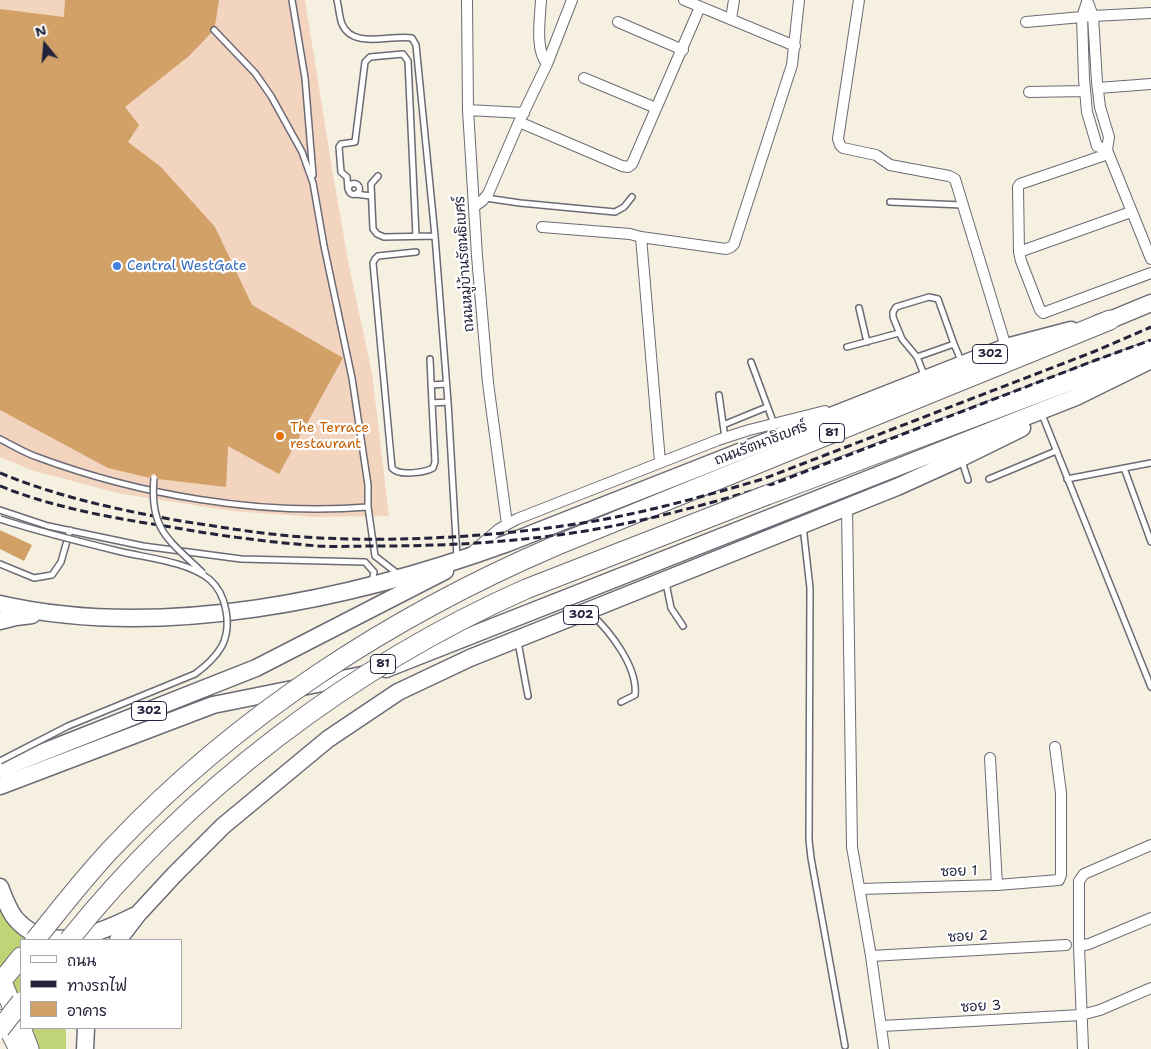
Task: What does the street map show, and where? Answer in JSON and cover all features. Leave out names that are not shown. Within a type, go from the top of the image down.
[{"type":"highway","name":"81","points":[[36,939],[79,884],[122,838],[193,771],[314,677],[400,622],[464,587],[555,546],[1110,320]]},
{"type":"highway","name":"81","points":[[70,939],[120,880],[210,793],[286,731],[381,666],[445,628],[496,602],[767,495],[1151,350]]},
{"type":"highway","points":[[0,983],[20,958]]},
{"type":"highway","points":[[0,977],[20,1026]]},
{"type":"highway","points":[[0,1029],[20,1003]]},
{"type":"highway","points":[[21,1029],[29,1049]]},
{"type":"main road","name":"ถนนรัตนาธิเบศร์","points":[[486,551],[1006,347],[1110,320],[1151,303]]},
{"type":"main road","name":"302","points":[[119,939],[138,914],[206,842],[259,795],[328,739],[398,692],[470,658],[803,526],[961,458],[1151,360]]},
{"type":"main road","points":[[0,786],[213,705],[360,676],[409,661],[1076,397]]},
{"type":"main road","name":"302","points":[[0,769],[231,679],[297,649],[486,551]]},
{"type":"main road","points":[[0,604],[54,613],[122,617],[224,612],[299,602],[402,577],[486,551]]},
{"type":"main road","points":[[0,621],[16,616],[54,613]]},
{"type":"main road","points":[[0,886],[7,905],[16,918],[26,928],[42,936],[66,939],[89,936],[138,914]]},
{"type":"main road","points":[[0,1017],[16,1049]]},
{"type":"main road","points":[[85,1049],[86,1029]]},
{"type":"street","name":"ถนนหมู่บ้านรัตนธิเบศร์","points":[[467,0],[468,110],[488,383],[507,524]]},
{"type":"street","points":[[540,0],[540,48],[547,64]]},
{"type":"street","points":[[475,206],[486,198],[547,64],[572,0]]},
{"type":"street","points":[[684,0],[795,46]]},
{"type":"street","points":[[731,19],[734,0]]},
{"type":"street","points":[[542,227],[630,234],[726,249],[730,248],[734,244],[792,65],[799,0]]},
{"type":"street","points":[[858,0],[838,139],[840,145],[844,148],[876,155],[890,166],[949,176],[954,179],[964,205],[1006,347]]},
{"type":"street","points":[[1087,1],[1093,16],[1100,106],[1109,137],[1107,152],[1151,260]]},
{"type":"street","points":[[1087,1],[1082,17],[1087,112],[1097,146],[1107,152]]},
{"type":"street","points":[[468,110],[521,118],[622,166],[628,167],[632,164],[700,7]]},
{"type":"street","points":[[1026,22],[1151,13]]},
{"type":"street","points":[[618,22],[683,50]]},
{"type":"street","points":[[584,78],[656,108]]},
{"type":"street","points":[[1098,88],[1151,84]]},
{"type":"street","points":[[1029,92],[1085,91]]},
{"type":"street","points":[[1107,152],[1020,184],[1018,187],[1019,252],[1040,310],[1043,313],[1151,273]]},
{"type":"street","points":[[1019,252],[1131,212]]},
{"type":"street","points":[[641,237],[660,462]]},
{"type":"street","points":[[461,559],[507,524],[660,462],[725,438],[874,400]]},
{"type":"street","points":[[847,507],[852,846],[871,956],[884,1049]]},
{"type":"street","name":"ซอย 1","points":[[860,889],[997,885],[1059,880],[1061,875],[1061,793],[1055,747]]},
{"type":"street","points":[[990,758],[997,885]]},
{"type":"street","points":[[1083,1049],[1079,946],[1081,876],[1151,845]]},
{"type":"street","points":[[1079,946],[1151,918]]},
{"type":"street","name":"ซอย 2","points":[[871,956],[1066,945]]},
{"type":"street","name":"ซอย 3","points":[[882,1026],[1081,1015],[1100,1010],[1151,988]]},
{"type":"lane","points":[[292,0],[306,78],[313,183],[324,246],[352,378],[368,485],[368,507],[375,556],[402,577]]},
{"type":"lane","points":[[337,0],[342,24],[354,36],[362,39],[405,37],[412,38],[416,44],[435,236],[461,559]]},
{"type":"lane","points":[[214,30],[255,73],[276,103],[302,152],[313,183]]},
{"type":"lane","points":[[371,196],[350,193],[347,177],[341,172],[339,147],[344,142],[355,142],[365,62],[370,56],[403,54],[408,61],[416,236]]},
{"type":"lane","points":[[378,176],[371,184],[373,229],[377,234],[384,237],[435,236]]},
{"type":"lane","points":[[348,189],[350,184],[357,184],[360,189],[355,194]]},
{"type":"lane","points":[[486,198],[615,212],[624,207],[632,197]]},
{"type":"lane","points":[[890,202],[964,205]]},
{"type":"lane","points":[[416,252],[378,256],[373,263],[392,468],[395,472],[428,470],[434,466],[430,359]]},
{"type":"lane","points":[[926,379],[916,357],[906,346],[899,333],[893,317],[893,312],[896,308],[929,297],[935,298],[940,303],[963,364]]},
{"type":"lane","points":[[859,308],[867,342]]},
{"type":"lane","points":[[847,347],[899,333]]},
{"type":"lane","points":[[916,357],[954,344]]},
{"type":"lane","points":[[750,362],[774,424]]},
{"type":"lane","points":[[431,385],[446,384]]},
{"type":"lane","points":[[719,396],[725,438]]},
{"type":"lane","points":[[432,403],[448,402]]},
{"type":"lane","points":[[723,425],[767,407]]},
{"type":"lane","points":[[1043,417],[1151,687]]},
{"type":"lane","points":[[0,439],[36,457],[53,463],[179,496],[261,506],[333,510],[368,507]]},
{"type":"lane","points":[[989,479],[1056,451]]},
{"type":"lane","points":[[961,458],[968,480]]},
{"type":"lane","points":[[1067,479],[1151,463]]},
{"type":"lane","points":[[1124,468],[1151,542]]},
{"type":"lane","points":[[0,761],[68,726],[195,674],[208,664],[222,645],[227,621],[221,594],[209,579],[164,536],[154,511],[154,478]]},
{"type":"lane","points":[[0,510],[48,526],[143,546],[241,559],[365,562],[374,572],[372,585]]},
{"type":"lane","points":[[0,518],[52,534],[174,564],[209,579]]},
{"type":"lane","points":[[803,526],[810,588],[809,840],[845,1046]]},
{"type":"lane","points":[[0,564],[34,578],[52,575],[61,562],[70,530]]},
{"type":"lane","points":[[665,581],[671,608],[683,626]]},
{"type":"lane","points":[[588,612],[610,634],[627,660],[636,689],[635,695],[621,702]]},
{"type":"lane","points":[[518,640],[528,696]]},
{"type":"shaded area","points":[[0,0],[305,0],[349,266],[372,373],[389,516],[314,517],[232,511],[117,493],[31,470],[0,457]]},
{"type":"green space","points":[[0,905],[11,926],[27,939],[20,939],[20,1029],[66,1029],[66,1049],[22,1049],[0,996]]},
{"type":"building","name":"Central WestGate","points":[[65,0],[219,0],[215,26],[210,29],[211,33],[189,56],[125,107],[139,125],[128,142],[161,167],[215,227],[252,305],[343,358],[279,474],[228,446],[226,487],[158,479],[155,474],[152,474],[150,478],[108,468],[0,410],[0,9],[64,17]]},
{"type":"building","points":[[0,530],[32,545],[24,561],[0,549]]},
{"type":"railway","points":[[0,473],[66,496],[112,507],[181,521],[285,535],[353,539],[455,537],[556,527],[611,518],[655,508],[763,479],[1093,352],[1151,327]]},
{"type":"railway","points":[[0,486],[41,500],[106,516],[262,541],[318,546],[431,545],[538,538],[635,521],[765,487],[1151,340]]},
{"type":"place","name":"Central WestGate","points":[[117,266]]},
{"type":"place","name":"The Terrace restaurant","points":[[280,436]]}]
